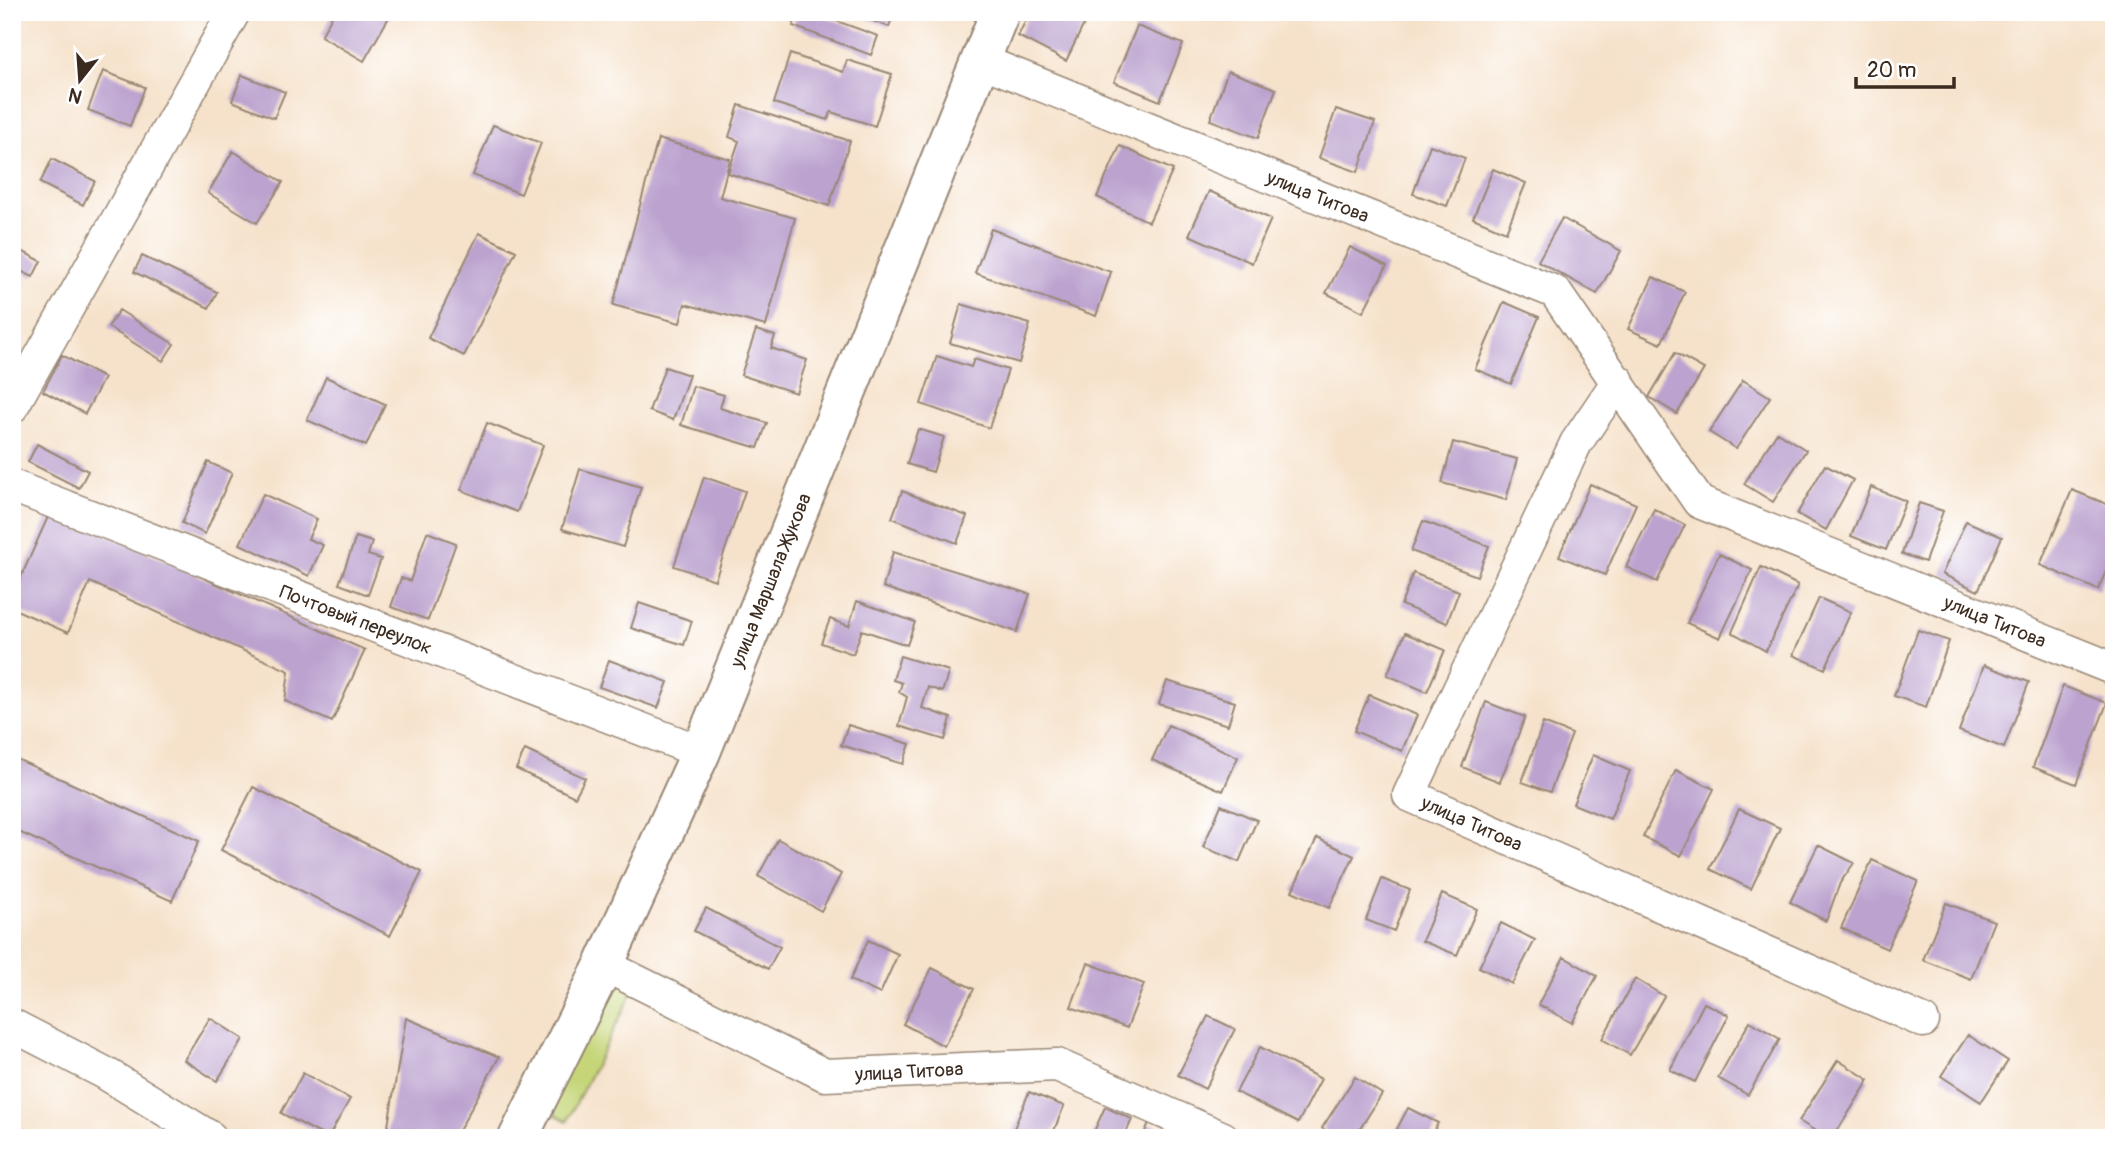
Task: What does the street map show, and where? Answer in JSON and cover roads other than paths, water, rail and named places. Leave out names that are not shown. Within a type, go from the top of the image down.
[{"type":"street","points":[[12,407],[234,12]]},
{"type":"street","name":"улица Маршала Жукова","points":[[518,1138],[604,965],[701,752],[1000,12]]},
{"type":"street","name":"улица Титова","points":[[979,60],[1555,292],[1699,502],[2114,669]]},
{"type":"street","name":"улица Титова","points":[[1618,382],[1576,443],[1409,795],[1923,1021]]},
{"type":"street","name":"Почтовый переулок","points":[[12,486],[701,752]]},
{"type":"street","name":"улица Титова","points":[[604,965],[825,1075],[1057,1065],[1223,1138]]},
{"type":"street","points":[[12,1025],[104,1073],[211,1138]]}]
